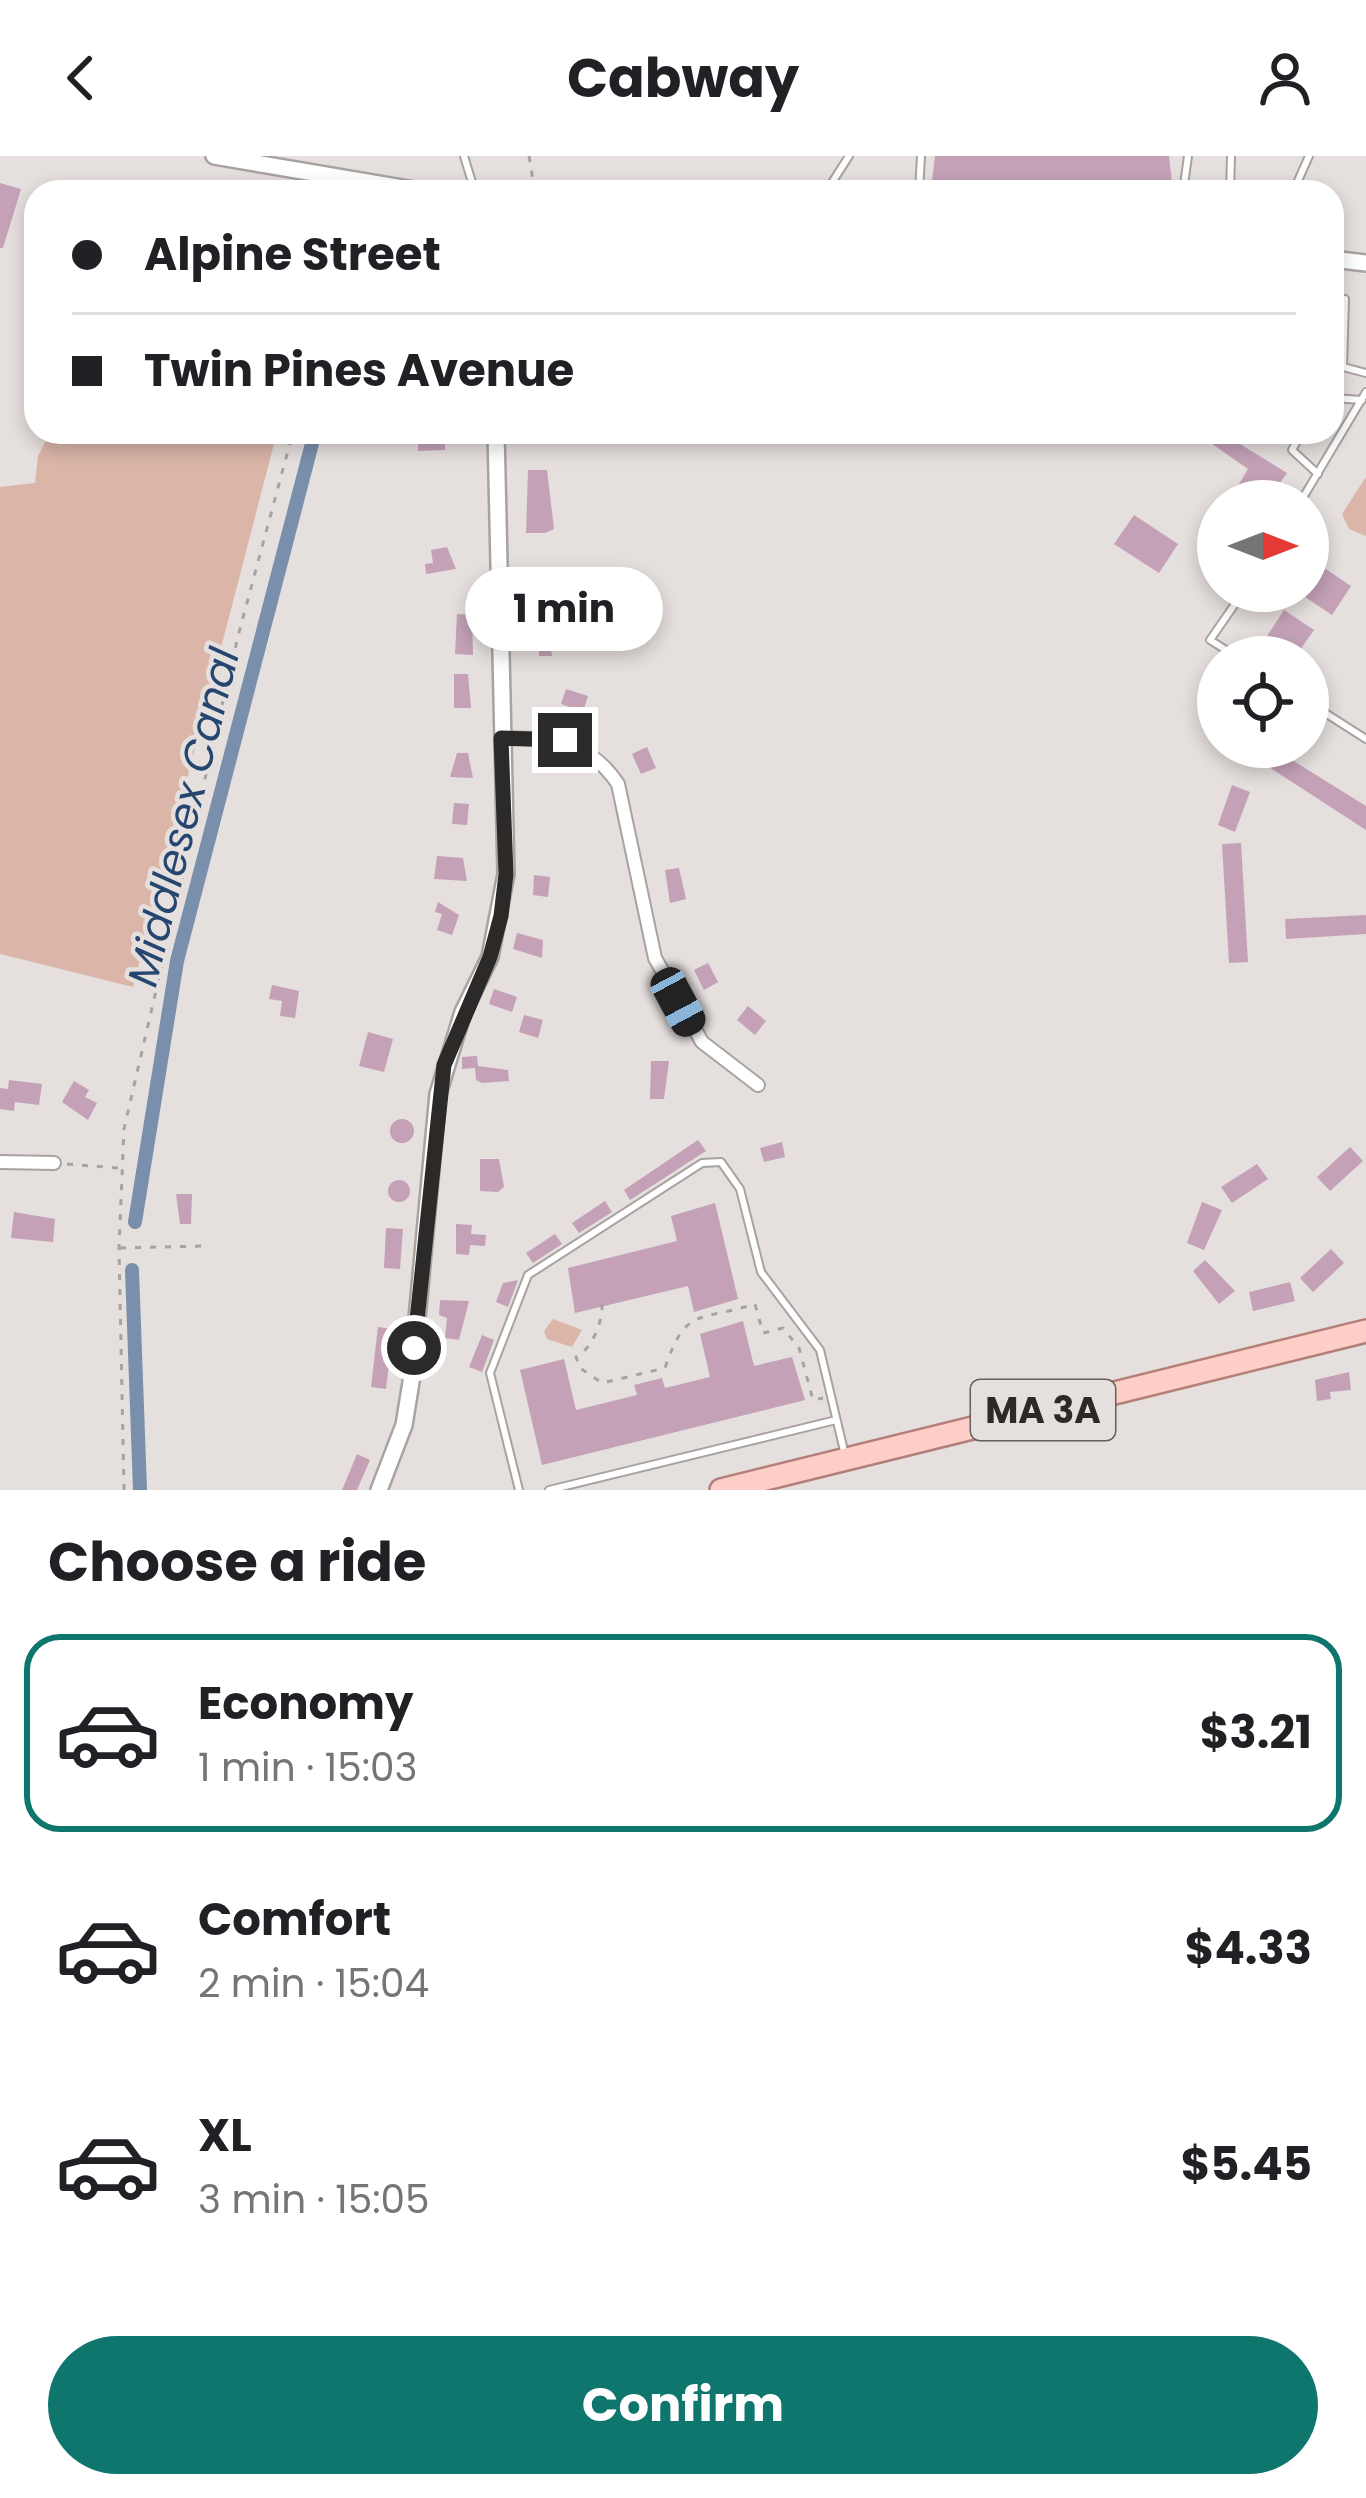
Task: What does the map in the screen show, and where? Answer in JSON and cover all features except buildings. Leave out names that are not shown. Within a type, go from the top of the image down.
[{"type":"main road","name":"MA 3A","points":[[721,1490],[1366,1331]]},
{"type":"street","points":[[214,156],[355,180]]},
{"type":"street","points":[[379,1490],[404,1426],[411,1382],[444,1065],[490,957],[506,874],[496,444]]},
{"type":"street","points":[[501,738],[565,740],[605,765],[618,784],[655,958],[702,1042],[758,1085]]},
{"type":"street","points":[[0,1162],[54,1163]]},
{"type":"lane","points":[[1344,299],[1344,333]]},
{"type":"lane","points":[[1344,430],[1364,396]]},
{"type":"lane","points":[[1296,444],[1292,451],[1318,474]]},
{"type":"lane","points":[[1314,480],[1336,444]]},
{"type":"lane","points":[[1329,716],[1366,740]]},
{"type":"lane","points":[[519,1490],[490,1373],[527,1275],[702,1163],[721,1162],[740,1189],[761,1272],[820,1350],[846,1459]]},
{"type":"lane","points":[[549,1490],[836,1420]]},
{"type":"path","points":[[124,1490],[119,1168],[163,951],[290,444]]},
{"type":"path","points":[[54,1163],[119,1168]]},
{"type":"path","points":[[119,1248],[202,1246]]},
{"type":"path","points":[[602,1304],[603,1318],[585,1352],[576,1357],[580,1368],[602,1383],[665,1368],[674,1338],[686,1323],[755,1304],[763,1333],[783,1328],[800,1348],[813,1400],[830,1396]]},
{"type":"shaded area","points":[[44,444],[274,444],[133,987],[0,954],[0,487],[35,483]]},
{"type":"shaded area","points":[[1366,477],[1366,536],[1349,529],[1342,514]]},
{"type":"shaded area","points":[[553,1319],[582,1330],[572,1347],[547,1339],[544,1331]]},
{"type":"waterway","name":"Middlesex Canal","points":[[135,1222],[177,961],[312,444]]},
{"type":"waterway","name":"Middlesex Canal","points":[[132,1270],[140,1490]]},
{"type":"route","points":[[414,1348],[438,1094],[444,1065],[490,957],[501,916],[506,874],[501,738],[565,740]]}]
